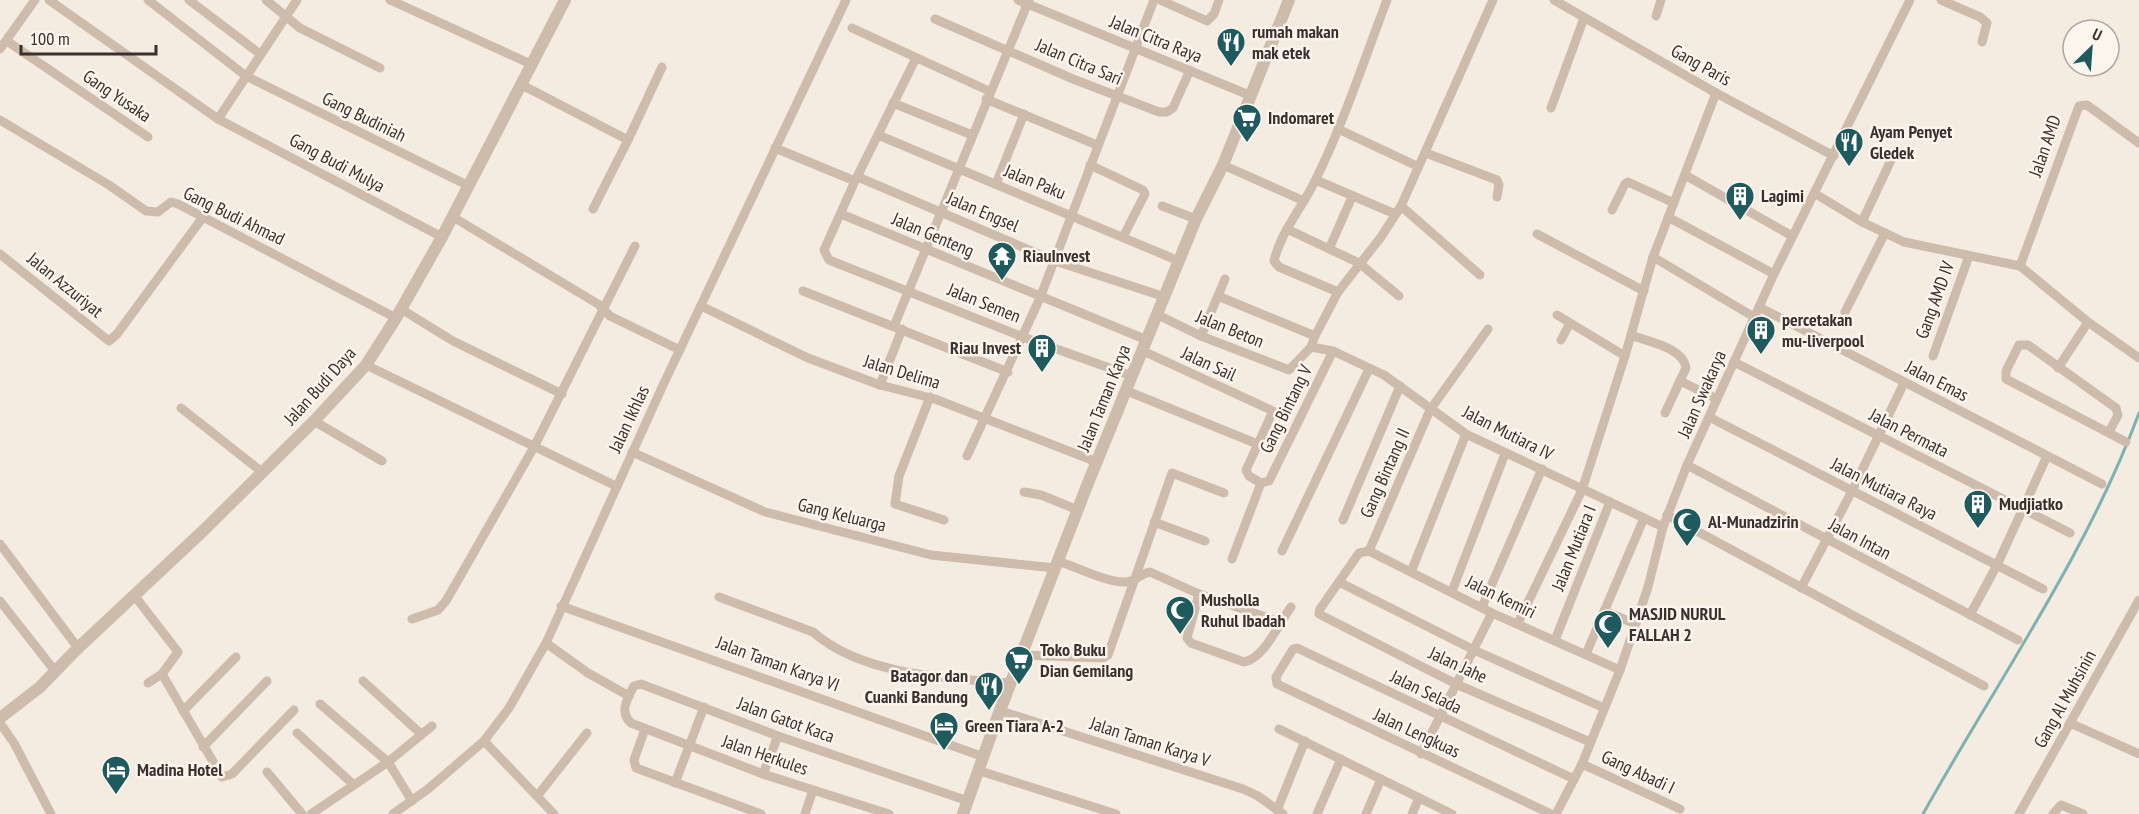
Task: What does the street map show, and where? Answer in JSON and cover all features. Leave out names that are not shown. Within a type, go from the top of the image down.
[{"type":"street","points":[[0,49],[34,0]]},
{"type":"street","name":"Gang Budi Mulya","points":[[49,0],[218,119],[442,237]]},
{"type":"street","name":"Gang Budiniah","points":[[148,0],[246,76],[469,186]]},
{"type":"street","points":[[189,0],[260,54]]},
{"type":"street","points":[[266,0],[300,28],[380,68]]},
{"type":"street","points":[[218,119],[297,0]]},
{"type":"street","points":[[390,0],[533,65]]},
{"type":"street","name":"Jalan Budi Daya","points":[[0,718],[40,687],[314,421],[366,365],[399,313],[453,217],[533,65],[564,0]]},
{"type":"street","name":"Jalan Ikhlas","points":[[393,814],[484,741],[509,708],[546,643],[616,486],[846,0]]},
{"type":"street","name":"Jalan Citra Raya","points":[[1018,0],[1028,2],[1137,50],[1249,95]]},
{"type":"street","points":[[967,456],[1008,372],[1040,298],[1097,145],[1137,50],[1154,0]]},
{"type":"street","points":[[1160,0],[1207,21],[1214,14],[1219,0]]},
{"type":"street","name":"Jalan Taman Karya","points":[[963,814],[1097,462],[1196,219],[1223,165],[1249,95],[1289,0]]},
{"type":"street","points":[[1338,292],[1279,267],[1274,261],[1287,229],[1316,180],[1387,0]]},
{"type":"street","points":[[1311,347],[1338,292],[1381,237],[1398,210],[1417,166],[1426,153],[1493,0]]},
{"type":"street","name":"Gang Paris","points":[[1554,0],[1716,93],[1834,156]]},
{"type":"street","points":[[1656,16],[1661,0]]},
{"type":"street","name":"Jalan Swakarya","points":[[1556,814],[1582,764],[1620,670],[1636,624],[1663,527],[1687,465],[1711,418],[1717,399],[1792,236],[1910,0]]},
{"type":"street","points":[[1941,0],[1980,17],[1987,23],[1982,42]]},
{"type":"street","points":[[880,385],[909,291],[1028,2]]},
{"type":"street","points":[[1551,108],[1584,18]]},
{"type":"street","name":"Jalan Citra Sari","points":[[935,19],[1159,112],[1167,112],[1173,108],[1190,70]]},
{"type":"street","points":[[852,28],[1024,114],[1097,145]]},
{"type":"street","name":"Gang Yusaka","points":[[7,41],[148,137]]},
{"type":"street","points":[[841,214],[916,58]]},
{"type":"street","points":[[593,209],[662,67]]},
{"type":"street","points":[[522,85],[628,140]]},
{"type":"street","points":[[1518,623],[1582,490],[1625,356],[1653,257],[1716,93]]},
{"type":"street","points":[[893,103],[972,135]]},
{"type":"street","name":"Jalan AMD","points":[[2020,266],[2079,106],[2087,105],[2139,143]]},
{"type":"street","points":[[996,184],[1024,114]]},
{"type":"street","name":"Gang Budi Ahmad","points":[[0,120],[108,184],[146,211],[158,212],[171,201],[562,393]]},
{"type":"street","points":[[1338,129],[1417,166]]},
{"type":"street","name":"Jalan Paku","points":[[878,135],[1179,261]]},
{"type":"street","name":"Jalan Engsel","points":[[775,148],[1055,261],[1165,297]]},
{"type":"street","points":[[1426,153],[1497,180],[1499,185],[1497,196]]},
{"type":"street","points":[[1862,222],[1892,158]]},
{"type":"street","points":[[1090,165],[1143,190],[1145,194],[1123,237]]},
{"type":"street","points":[[1223,165],[1304,201]]},
{"type":"street","points":[[1685,175],[1792,236]]},
{"type":"street","points":[[1316,180],[1352,197],[1398,210],[1480,275]]},
{"type":"street","points":[[1612,210],[1628,182],[1674,203]]},
{"type":"street","points":[[1814,194],[1862,222],[1904,242],[2020,266],[2088,322],[2139,358]]},
{"type":"street","points":[[1329,249],[1352,197]]},
{"type":"street","points":[[1162,206],[1196,219]]},
{"type":"street","name":"Jalan Genteng","points":[[841,214],[1145,345]]},
{"type":"street","name":"Jalan Semen","points":[[841,214],[824,250],[825,257],[1023,337],[1132,376]]},
{"type":"street","name":"Jalan Azzuriyat","points":[[0,254],[109,341],[123,326],[203,217]]},
{"type":"street","points":[[453,217],[605,310],[610,316],[680,350]]},
{"type":"street","points":[[1668,217],[1774,274]]},
{"type":"street","points":[[1287,229],[1359,263],[1399,296]]},
{"type":"street","points":[[1845,312],[1885,233]]},
{"type":"street","points":[[1537,234],[1644,291]]},
{"type":"street","points":[[412,619],[438,610],[446,601],[534,447],[605,310],[635,246]]},
{"type":"street","name":"Gang AMD IV","points":[[1933,356],[1969,256]]},
{"type":"street","points":[[1653,257],[1754,317]]},
{"type":"street","points":[[1201,336],[1225,279]]},
{"type":"street","points":[[803,291],[1008,372]]},
{"type":"street","points":[[1218,296],[1315,336]]},
{"type":"street","name":"Jalan Delima","points":[[701,306],[808,358],[880,385],[930,397],[984,420],[1097,462]]},
{"type":"street","name":"Jalan Emas","points":[[1759,307],[2102,484]]},
{"type":"street","name":"Jalan Beton","points":[[1158,315],[1201,336],[1292,370],[1311,347]]},
{"type":"street","points":[[1557,315],[1625,356]]},
{"type":"street","points":[[2058,368],[2088,322]]},
{"type":"street","points":[[1561,340],[1570,323]]},
{"type":"street","name":"Gang Bintang II","points":[[1369,550],[1430,410],[1488,329]]},
{"type":"street","points":[[1631,335],[1678,353],[1685,360],[1686,368],[1665,413]]},
{"type":"street","points":[[2109,432],[2118,415],[2116,408],[2023,344],[2014,352],[2006,371],[2006,379],[2126,442]]},
{"type":"street","name":"Jalan Sail","points":[[1145,345],[1273,411],[1258,447]]},
{"type":"street","name":"Jalan Mutiara IV","points":[[1311,347],[1333,351],[1400,386],[1466,434],[1505,454],[1542,469],[1663,527]]},
{"type":"street","name":"Gang Bintang V","points":[[1232,559],[1265,482],[1333,351]]},
{"type":"street","name":"Jalan Permata","points":[[1734,362],[2070,533]]},
{"type":"street","points":[[366,365],[616,486]]},
{"type":"street","points":[[1282,551],[1369,369]]},
{"type":"street","points":[[1680,381],[1717,399]]},
{"type":"street","points":[[1802,588],[1904,383]]},
{"type":"street","points":[[1343,520],[1400,386]]},
{"type":"street","points":[[1127,391],[1255,443],[1258,447],[1246,474],[1265,482]]},
{"type":"street","points":[[930,397],[899,476],[895,504],[944,520]]},
{"type":"street","points":[[181,408],[262,472]]},
{"type":"street","name":"Jalan Mutiara Raya","points":[[1711,418],[2043,589]]},
{"type":"street","points":[[314,421],[382,460]]},
{"type":"street","points":[[1412,572],[1466,434]]},
{"type":"street","name":"Gang Keluarga","points":[[632,452],[765,512],[931,555],[1057,564],[1122,582],[1133,581],[1144,573],[1150,572],[1199,594]]},
{"type":"street","points":[[1452,591],[1505,454]]},
{"type":"street","points":[[1971,615],[1997,565],[2047,456]]},
{"type":"street","name":"Jalan Intan","points":[[1687,465],[1825,540],[2018,640]]},
{"type":"street","points":[[1482,607],[1542,469]]},
{"type":"street","points":[[1022,655],[1104,658],[1108,655],[1172,472],[1224,493]]},
{"type":"street","points":[[1024,492],[1041,495],[1078,510]]},
{"type":"street","name":"Jalan Mutiara I","points":[[1555,640],[1610,502]]},
{"type":"street","points":[[1667,516],[1984,686]]},
{"type":"street","points":[[1586,654],[1644,518]]},
{"type":"street","points":[[1154,522],[1205,541]]},
{"type":"street","points":[[0,544],[78,648]]},
{"type":"street","points":[[1369,550],[1359,553],[1339,582],[1474,650],[1604,708]]},
{"type":"street","name":"Jalan Kemiri","points":[[1369,550],[1492,613],[1620,670]]},
{"type":"street","name":"Jalan Jahe","points":[[1339,582],[1320,609],[1319,614],[1325,618],[1456,684],[1590,742]]},
{"type":"street","points":[[1280,622],[1199,594],[1186,638],[1191,643],[1244,662],[1252,661],[1291,607]]},
{"type":"street","points":[[134,595],[178,652],[162,674],[148,683]]},
{"type":"street","points":[[719,597],[813,632],[822,640],[860,658],[917,675],[1011,683]]},
{"type":"street","name":"Gang Al Muhsinin","points":[[2019,814],[2139,600]]},
{"type":"street","points":[[0,601],[55,671]]},
{"type":"street","name":"Jalan Taman Karya VI","points":[[561,606],[984,757]]},
{"type":"street","points":[[1604,611],[1636,624]]},
{"type":"street","points":[[1421,754],[1492,613]]},
{"type":"street","points":[[546,643],[588,674],[629,696]]},
{"type":"street","name":"Jalan Selada","points":[[1276,677],[1293,649],[1297,648],[1574,779]]},
{"type":"street","points":[[183,711],[236,657]]},
{"type":"street","points":[[162,674],[220,775],[228,777],[294,710]]},
{"type":"street","name":"Jalan Lengkuas","points":[[1276,677],[1277,684],[1551,814]]},
{"type":"street","points":[[203,747],[267,681]]},
{"type":"street","points":[[363,681],[421,734]]},
{"type":"street","name":"Jalan Gatot Kaca","points":[[629,696],[634,686],[641,684],[778,736],[968,801]]},
{"type":"street","name":"Jalan Herkules","points":[[629,696],[625,714],[631,723],[763,774],[889,814]]},
{"type":"street","points":[[320,704],[388,762],[412,801]]},
{"type":"street","points":[[675,783],[704,707]]},
{"type":"street","name":"Jalan Taman Karya V","points":[[1001,711],[1243,789],[1258,795],[1280,812]]},
{"type":"street","points":[[0,723],[14,743],[51,814]]},
{"type":"street","points":[[2070,723],[2139,754]]},
{"type":"street","points":[[311,814],[388,762],[432,726]]},
{"type":"street","points":[[645,729],[634,766],[762,814]]},
{"type":"street","points":[[1279,729],[1452,814]]},
{"type":"street","points":[[297,733],[354,785]]},
{"type":"street","points":[[538,795],[587,733]]},
{"type":"street","points":[[763,774],[778,736]]},
{"type":"street","points":[[484,741],[554,814]]},
{"type":"street","points":[[1280,812],[1305,741]]},
{"type":"street","points":[[1317,814],[1341,759]]},
{"type":"street","name":"Gang Abadi I","points":[[1582,764],[1680,810]]},
{"type":"street","points":[[267,771],[302,814]]},
{"type":"street","points":[[980,771],[1116,814]]},
{"type":"street","points":[[1366,814],[1381,779]]},
{"type":"street","points":[[805,814],[813,790]]},
{"type":"street","points":[[1412,814],[1419,798]]},
{"type":"street","points":[[2053,814],[2061,805],[2083,814]]},
{"type":"waterway","points":[[1923,814],[2039,617],[2094,517],[2139,413]]},
{"type":"place","name":"rumah makan mak etek","points":[[1231,68]]},
{"type":"place","name":"Indomaret","points":[[1247,144]]},
{"type":"place","name":"Ayam Penyet Gledek","points":[[1849,168]]},
{"type":"place","name":"Lagimi","points":[[1740,222]]},
{"type":"place","name":"RiauInvest","points":[[1002,282]]},
{"type":"place","name":"percetakan mu-liverpool","points":[[1761,356]]},
{"type":"place","name":"Riau Invest","points":[[1042,374]]},
{"type":"place","name":"Mudjiatko","points":[[1978,530]]},
{"type":"place","name":"Al-Munadzirin","points":[[1687,548]]},
{"type":"place","name":"Musholla Ruhul Ibadah","points":[[1180,636]]},
{"type":"place","name":"MASJID NURUL FALLAH 2","points":[[1608,650]]},
{"type":"place","name":"Toko Buku Dian Gemilang","points":[[1019,686]]},
{"type":"place","name":"Batagor dan Cuanki Bandung","points":[[989,712]]},
{"type":"place","name":"Green Tiara A-2","points":[[944,752]]},
{"type":"place","name":"Madina Hotel","points":[[116,796]]}]
